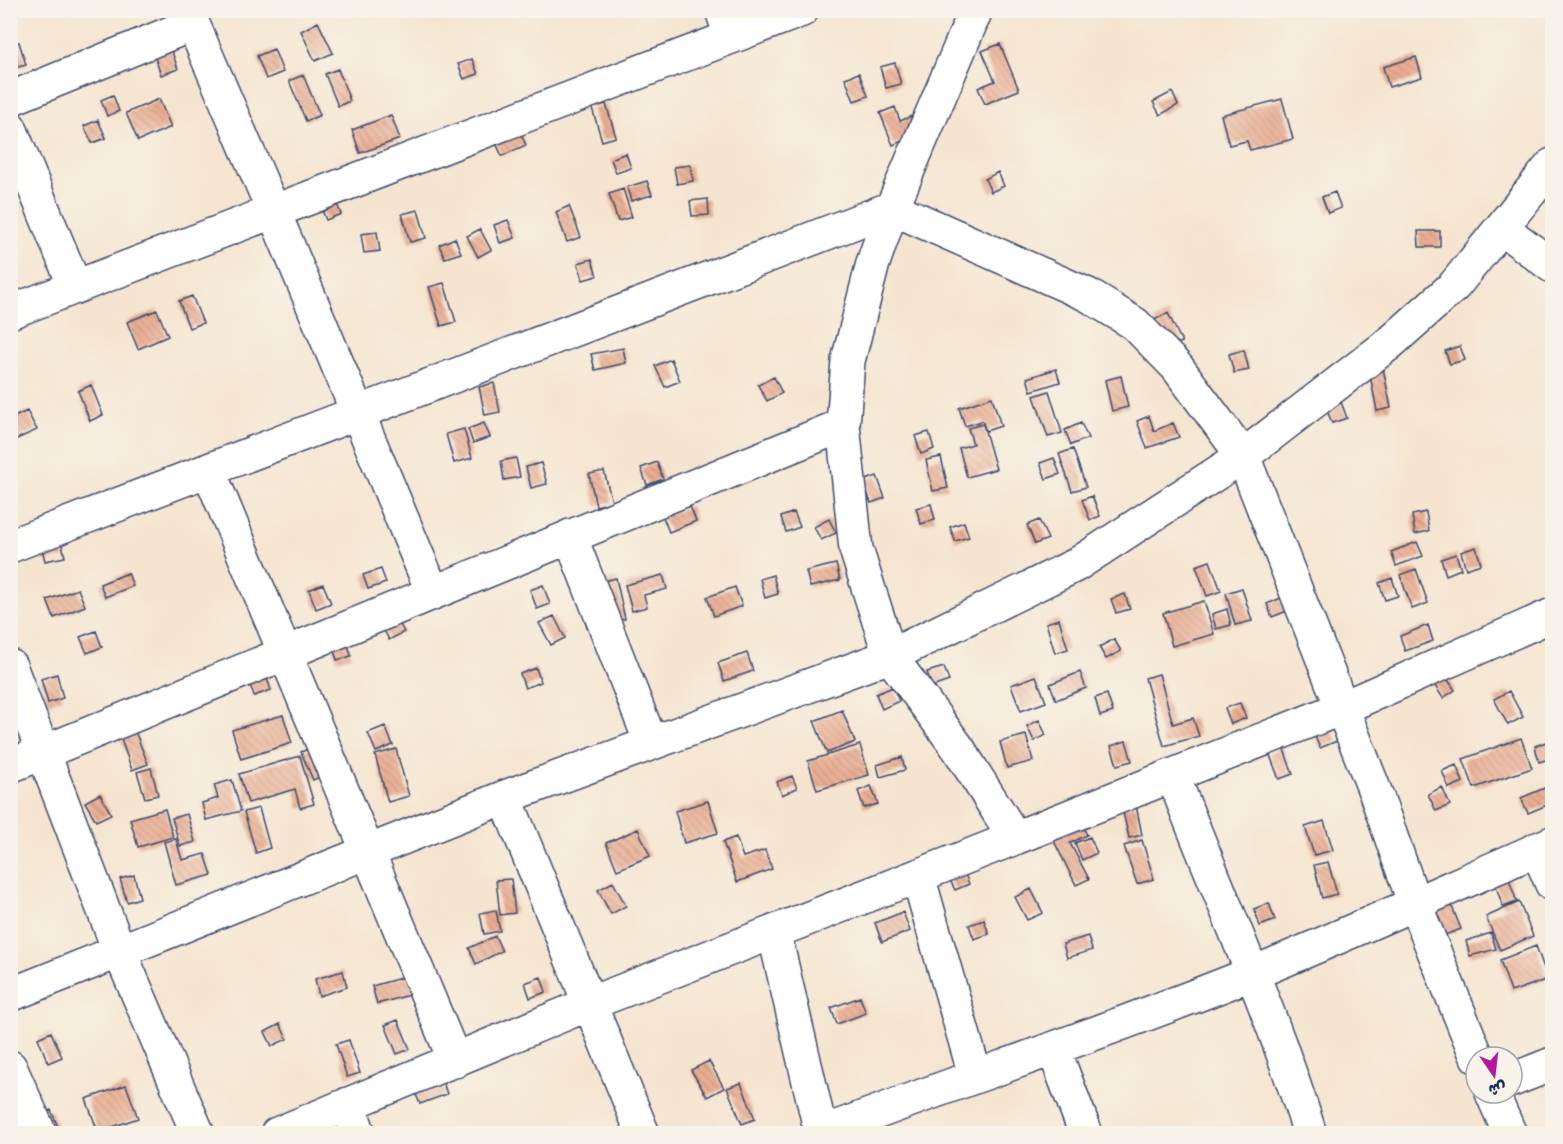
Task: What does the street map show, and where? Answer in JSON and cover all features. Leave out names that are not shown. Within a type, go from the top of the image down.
[{"type":"street","points":[[10,312],[273,210],[727,23],[802,10]]},
{"type":"street","points":[[976,10],[892,208],[873,263],[848,361],[843,425],[856,549],[890,656],[958,748],[1015,838]]},
{"type":"street","points":[[10,99],[190,17],[433,593]]},
{"type":"street","points":[[10,128],[75,287]]},
{"type":"street","points":[[10,995],[505,797],[890,656],[1076,565],[1243,456],[1390,343],[1454,286],[1503,229],[1552,165]]},
{"type":"street","points":[[10,546],[892,208],[1088,295],[1135,324],[1177,367],[1243,456],[1342,708],[1414,902],[1472,1045]]},
{"type":"street","points":[[1503,229],[1552,266]]},
{"type":"street","points":[[10,766],[843,425]]},
{"type":"street","points":[[209,471],[455,1061]]},
{"type":"street","points":[[570,536],[651,743]]},
{"type":"street","points":[[277,1134],[353,1119],[455,1061],[591,1003],[1342,708],[1552,615]]},
{"type":"street","points":[[10,666],[119,950],[198,1134]]},
{"type":"street","points":[[1173,776],[1292,1073],[1310,1134]]},
{"type":"street","points":[[505,797],[643,1134]]},
{"type":"street","points":[[774,932],[820,1133],[975,1076],[1054,1050],[1253,973],[1545,846],[1552,884]]},
{"type":"street","points":[[918,876],[975,1076]]},
{"type":"street","points":[[1054,1050],[1086,1134]]},
{"type":"street","points":[[1524,1075],[1552,1064]]},
{"type":"street","points":[[10,1067],[40,1134]]},
{"type":"street","points":[[1497,1105],[1510,1134]]},
{"type":"building","points":[[318,22],[333,53],[315,61],[301,31]]},
{"type":"building","points":[[19,42],[26,65],[10,69],[10,44]]},
{"type":"building","points":[[1000,44],[1019,90],[985,104],[978,88],[995,81],[982,51]]},
{"type":"building","points":[[170,46],[178,69],[161,75],[153,52]]},
{"type":"building","points":[[274,49],[283,72],[266,79],[257,56]]},
{"type":"building","points":[[1416,57],[1422,77],[1389,87],[1383,67]]},
{"type":"building","points":[[472,59],[478,74],[464,79],[458,64]]},
{"type":"building","points":[[895,63],[901,84],[886,88],[880,67]]},
{"type":"building","points":[[338,69],[350,101],[338,106],[325,74]]},
{"type":"building","points":[[859,73],[868,96],[854,101],[845,78]]},
{"type":"building","points":[[303,75],[320,115],[306,121],[289,81]]},
{"type":"building","points":[[1172,92],[1178,105],[1160,115],[1153,102]]},
{"type":"building","points":[[113,95],[119,111],[107,116],[101,100]]},
{"type":"building","points":[[159,99],[171,127],[138,141],[126,113]]},
{"type":"building","points":[[1282,99],[1293,139],[1250,150],[1247,141],[1229,145],[1221,115]]},
{"type":"building","points":[[606,104],[616,137],[602,141],[592,108]]},
{"type":"building","points":[[895,107],[900,121],[914,115],[921,133],[893,145],[880,113]]},
{"type":"building","points":[[391,115],[400,139],[360,153],[352,130]]},
{"type":"building","points":[[98,120],[106,138],[92,143],[84,126]]},
{"type":"building","points":[[520,132],[526,145],[502,156],[496,143]]},
{"type":"building","points":[[626,153],[631,168],[616,173],[611,159]]},
{"type":"building","points":[[690,165],[693,181],[677,184],[674,167]]},
{"type":"building","points":[[998,172],[1004,186],[991,192],[985,179]]},
{"type":"building","points":[[647,181],[652,195],[631,201],[627,187]]},
{"type":"building","points":[[623,189],[632,217],[618,221],[609,194]]},
{"type":"building","points":[[1335,192],[1341,208],[1328,213],[1322,197]]},
{"type":"building","points":[[335,199],[341,214],[326,220],[320,205]]},
{"type":"building","points":[[708,199],[709,215],[692,216],[690,201]]},
{"type":"building","points":[[569,206],[581,237],[567,242],[556,212]]},
{"type":"building","points":[[418,210],[426,238],[410,242],[402,214]]},
{"type":"building","points":[[508,220],[515,238],[500,243],[494,225]]},
{"type":"building","points":[[480,229],[491,250],[478,257],[467,236]]},
{"type":"building","points":[[1418,231],[1440,231],[1440,247],[1419,247]]},
{"type":"building","points":[[377,232],[380,251],[364,253],[361,234]]},
{"type":"building","points":[[455,238],[461,253],[445,258],[439,245]]},
{"type":"building","points":[[592,259],[597,276],[583,280],[578,263]]},
{"type":"building","points":[[444,283],[456,322],[441,326],[429,287]]},
{"type":"building","points":[[192,296],[203,323],[189,328],[179,301]]},
{"type":"building","points":[[157,310],[168,336],[138,349],[127,322]]},
{"type":"building","points":[[1168,313],[1182,342],[1167,348],[1154,320]]},
{"type":"building","points":[[1460,346],[1465,360],[1450,364],[1445,351]]},
{"type":"building","points":[[623,348],[626,363],[595,370],[591,354]]},
{"type":"building","points":[[1244,350],[1249,370],[1234,373],[1229,354]]},
{"type":"building","points":[[671,359],[680,381],[665,387],[655,366]]},
{"type":"building","points":[[1382,363],[1391,408],[1377,411],[1368,365]]},
{"type":"building","points":[[1056,369],[1060,382],[1031,391],[1027,378]]},
{"type":"building","points":[[1121,376],[1128,407],[1112,411],[1105,380]]},
{"type":"building","points":[[774,377],[782,393],[767,401],[758,385]]},
{"type":"building","points":[[494,383],[500,412],[485,415],[479,387]]},
{"type":"building","points":[[91,385],[103,415],[90,421],[78,391]]},
{"type":"building","points":[[1049,391],[1062,433],[1048,437],[1034,396]]},
{"type":"building","points":[[992,397],[1001,426],[986,431],[982,421],[965,426],[959,408]]},
{"type":"building","points":[[1341,402],[1347,418],[1332,423],[1326,408]]},
{"type":"building","points":[[27,411],[37,430],[10,442],[10,419]]},
{"type":"building","points":[[1149,416],[1154,431],[1173,423],[1179,437],[1147,448],[1137,421]]},
{"type":"building","points":[[484,423],[490,437],[473,443],[468,429]]},
{"type":"building","points":[[1081,423],[1088,438],[1071,445],[1065,430]]},
{"type":"building","points":[[983,424],[996,469],[967,477],[959,448],[973,444],[968,428]]},
{"type":"building","points":[[464,429],[472,458],[454,463],[446,434]]},
{"type":"building","points":[[929,432],[934,449],[921,454],[915,436]]},
{"type":"building","points":[[1073,449],[1086,487],[1072,491],[1059,454]]},
{"type":"building","points":[[941,457],[948,488],[933,491],[926,460]]},
{"type":"building","points":[[516,458],[520,477],[504,480],[501,461]]},
{"type":"building","points":[[1054,458],[1060,474],[1046,479],[1040,463]]},
{"type":"building","points":[[657,462],[663,479],[647,485],[641,468]]},
{"type":"building","points":[[541,463],[547,484],[531,488],[526,467]]},
{"type":"building","points":[[604,471],[612,502],[596,506],[589,474]]},
{"type":"building","points":[[877,476],[885,498],[871,503],[863,481]]},
{"type":"building","points":[[1092,496],[1100,516],[1090,520],[1082,500]]},
{"type":"building","points":[[931,504],[935,520],[921,524],[916,508]]},
{"type":"building","points":[[690,506],[696,521],[669,532],[663,517]]},
{"type":"building","points":[[794,512],[800,527],[786,532],[781,517]]},
{"type":"building","points":[[1426,512],[1429,531],[1415,534],[1412,515]]},
{"type":"building","points":[[829,519],[836,533],[821,540],[814,527]]},
{"type":"building","points":[[1039,520],[1048,539],[1035,544],[1027,525]]},
{"type":"building","points":[[964,522],[969,537],[955,541],[950,527]]},
{"type":"building","points":[[1417,542],[1423,556],[1396,566],[1391,552]]},
{"type":"building","points":[[62,544],[65,557],[45,561],[42,548]]},
{"type":"building","points":[[1476,547],[1481,564],[1466,569],[1461,552]]},
{"type":"building","points":[[1456,554],[1461,569],[1446,575],[1441,559]]},
{"type":"building","points":[[1210,561],[1221,591],[1207,596],[1196,566]]},
{"type":"building","points":[[836,564],[840,580],[810,587],[806,571]]},
{"type":"building","points":[[381,569],[386,583],[368,589],[363,575]]},
{"type":"building","points":[[1416,569],[1428,603],[1412,609],[1400,575]]},
{"type":"building","points":[[128,573],[133,586],[105,597],[100,584]]},
{"type":"building","points":[[663,575],[667,589],[644,595],[647,607],[632,611],[625,585]]},
{"type":"building","points":[[773,575],[778,594],[765,598],[760,579]]},
{"type":"building","points":[[616,578],[625,619],[612,622],[603,581]]},
{"type":"building","points":[[1392,578],[1398,596],[1385,600],[1379,583]]},
{"type":"building","points":[[323,584],[331,603],[316,609],[309,590]]},
{"type":"building","points":[[543,585],[550,604],[537,609],[530,590]]},
{"type":"building","points":[[735,587],[742,606],[714,616],[707,597]]},
{"type":"building","points":[[1242,588],[1252,621],[1235,625],[1226,593]]},
{"type":"building","points":[[78,589],[85,606],[54,618],[47,600]]},
{"type":"building","points":[[1125,594],[1130,609],[1116,613],[1111,599]]},
{"type":"building","points":[[1281,598],[1287,611],[1272,617],[1267,604]]},
{"type":"building","points":[[1204,601],[1214,634],[1172,646],[1163,613]]},
{"type":"building","points":[[1227,609],[1231,625],[1216,629],[1212,614]]},
{"type":"building","points":[[554,616],[565,638],[551,645],[539,623]]},
{"type":"building","points":[[397,619],[404,632],[389,640],[382,626]]},
{"type":"building","points":[[1059,619],[1068,649],[1055,653],[1046,623]]},
{"type":"building","points":[[1428,625],[1433,641],[1405,651],[1400,636]]},
{"type":"building","points":[[96,631],[102,647],[87,653],[80,637]]},
{"type":"building","points":[[1114,639],[1121,651],[1106,659],[1099,647]]},
{"type":"building","points":[[347,640],[351,656],[337,660],[332,645]]},
{"type":"building","points":[[747,653],[753,671],[724,681],[718,663]]},
{"type":"building","points":[[944,667],[949,681],[932,687],[927,672]]},
{"type":"building","points":[[536,668],[541,682],[525,688],[520,674]]},
{"type":"building","points":[[1441,670],[1455,690],[1443,698],[1429,677]]},
{"type":"building","points":[[1080,672],[1086,688],[1056,700],[1050,684]]},
{"type":"building","points":[[265,673],[271,690],[254,696],[248,679]]},
{"type":"building","points":[[57,674],[63,698],[48,703],[41,679]]},
{"type":"building","points":[[1159,674],[1173,724],[1193,718],[1199,736],[1164,746],[1145,678]]},
{"type":"building","points":[[1036,676],[1046,702],[1021,711],[1011,685]]},
{"type":"building","points":[[893,687],[899,701],[882,709],[876,694]]},
{"type":"building","points":[[1509,691],[1523,717],[1508,725],[1494,699]]},
{"type":"building","points":[[1107,694],[1113,712],[1100,716],[1095,698]]},
{"type":"building","points":[[1240,703],[1246,718],[1231,724],[1225,708]]},
{"type":"building","points":[[842,710],[855,742],[827,753],[814,721]]},
{"type":"building","points":[[283,715],[292,743],[241,759],[232,730]]},
{"type":"building","points":[[1039,720],[1046,735],[1034,741],[1027,726]]},
{"type":"building","points":[[1331,725],[1337,741],[1320,748],[1313,732]]},
{"type":"building","points":[[133,726],[148,764],[132,770],[118,731]]},
{"type":"building","points":[[385,726],[393,745],[376,752],[368,733]]},
{"type":"building","points":[[1026,735],[1033,761],[1007,768],[1000,742]]},
{"type":"building","points":[[1521,738],[1532,768],[1474,788],[1463,759]]},
{"type":"building","points":[[330,740],[342,767],[313,780],[301,752]]},
{"type":"building","points":[[1126,741],[1132,761],[1117,765],[1111,746]]},
{"type":"building","points":[[1549,741],[1552,758],[1539,762],[1535,746]]},
{"type":"building","points":[[860,745],[869,775],[817,790],[808,761]]},
{"type":"building","points":[[1283,747],[1293,774],[1279,779],[1269,753]]},
{"type":"building","points":[[396,749],[409,796],[388,802],[375,755]]},
{"type":"building","points":[[300,756],[314,804],[300,808],[295,789],[248,803],[239,774]]},
{"type":"building","points":[[902,757],[905,770],[880,777],[877,765]]},
{"type":"building","points":[[1456,765],[1463,782],[1449,788],[1442,771]]},
{"type":"building","points":[[151,768],[158,795],[145,798],[137,772]]},
{"type":"building","points":[[792,776],[797,788],[782,795],[777,782]]},
{"type":"building","points":[[232,780],[241,811],[206,820],[202,803],[218,798],[214,785]]},
{"type":"building","points":[[871,786],[878,804],[864,808],[858,791]]},
{"type":"building","points":[[1442,787],[1450,805],[1436,811],[1428,794]]},
{"type":"building","points":[[1547,787],[1552,803],[1528,813],[1521,798]]},
{"type":"building","points":[[100,794],[111,814],[96,821],[85,802]]},
{"type":"building","points":[[708,801],[718,833],[684,843],[675,811]]},
{"type":"building","points":[[1136,805],[1142,835],[1129,838],[1122,808]]},
{"type":"building","points":[[259,808],[270,848],[256,853],[244,812]]},
{"type":"building","points":[[165,809],[173,837],[138,847],[130,819]]},
{"type":"building","points":[[187,814],[195,842],[180,846],[172,818]]},
{"type":"building","points":[[1080,820],[1087,835],[1070,843],[1089,879],[1076,885],[1051,835]]},
{"type":"building","points":[[1324,821],[1333,850],[1314,855],[1305,827]]},
{"type":"building","points":[[638,829],[650,856],[617,870],[606,843]]},
{"type":"building","points":[[736,837],[743,857],[765,850],[772,869],[737,882],[723,842]]},
{"type":"building","points":[[1090,837],[1097,853],[1082,860],[1075,843]]},
{"type":"building","points":[[176,839],[182,860],[205,854],[212,875],[176,885],[164,842]]},
{"type":"building","points":[[1142,840],[1154,879],[1137,884],[1124,846]]},
{"type":"building","points":[[1328,862],[1337,894],[1322,898],[1314,865]]},
{"type":"building","points":[[1505,868],[1517,902],[1503,907],[1491,872]]},
{"type":"building","points":[[963,869],[969,884],[955,890],[948,876]]},
{"type":"building","points":[[134,875],[140,898],[127,902],[120,879]]},
{"type":"building","points":[[511,879],[515,913],[500,915],[496,880]]},
{"type":"building","points":[[613,882],[626,906],[611,914],[598,890]]},
{"type":"building","points":[[1031,889],[1043,913],[1027,920],[1015,897]]},
{"type":"building","points":[[1449,899],[1461,929],[1445,935],[1434,905]]},
{"type":"building","points":[[1519,902],[1533,936],[1500,950],[1486,917]]},
{"type":"building","points":[[1269,903],[1275,920],[1260,926],[1254,909]]},
{"type":"building","points":[[496,910],[500,931],[484,934],[480,913]]},
{"type":"building","points":[[903,912],[910,931],[882,942],[875,923]]},
{"type":"building","points":[[984,920],[989,934],[974,939],[969,925]]},
{"type":"building","points":[[1491,933],[1496,949],[1470,956],[1466,941]]},
{"type":"building","points":[[495,936],[502,951],[476,964],[469,948]]},
{"type":"building","points":[[1088,936],[1092,950],[1067,958],[1063,944]]},
{"type":"building","points":[[1536,946],[1548,979],[1511,992],[1500,960]]},
{"type":"building","points":[[343,971],[347,987],[319,996],[315,979]]},
{"type":"building","points":[[415,974],[420,992],[377,1004],[372,986]]},
{"type":"building","points":[[541,977],[546,992],[530,998],[525,983]]},
{"type":"building","points":[[860,997],[866,1013],[837,1024],[831,1008]]},
{"type":"building","points":[[398,1020],[410,1049],[397,1054],[385,1025]]},
{"type":"building","points":[[280,1024],[287,1039],[272,1046],[265,1032]]},
{"type":"building","points":[[51,1032],[62,1057],[48,1063],[38,1038]]},
{"type":"building","points":[[349,1040],[360,1073],[347,1077],[336,1044]]},
{"type":"building","points":[[709,1061],[724,1088],[707,1097],[691,1070]]},
{"type":"building","points":[[443,1082],[447,1094],[420,1104],[415,1092]]},
{"type":"building","points":[[741,1083],[755,1119],[742,1124],[727,1088]]},
{"type":"building","points":[[126,1085],[138,1118],[98,1132],[86,1099]]},
{"type":"building","points":[[51,1110],[61,1134],[10,1134],[10,1127]]}]
